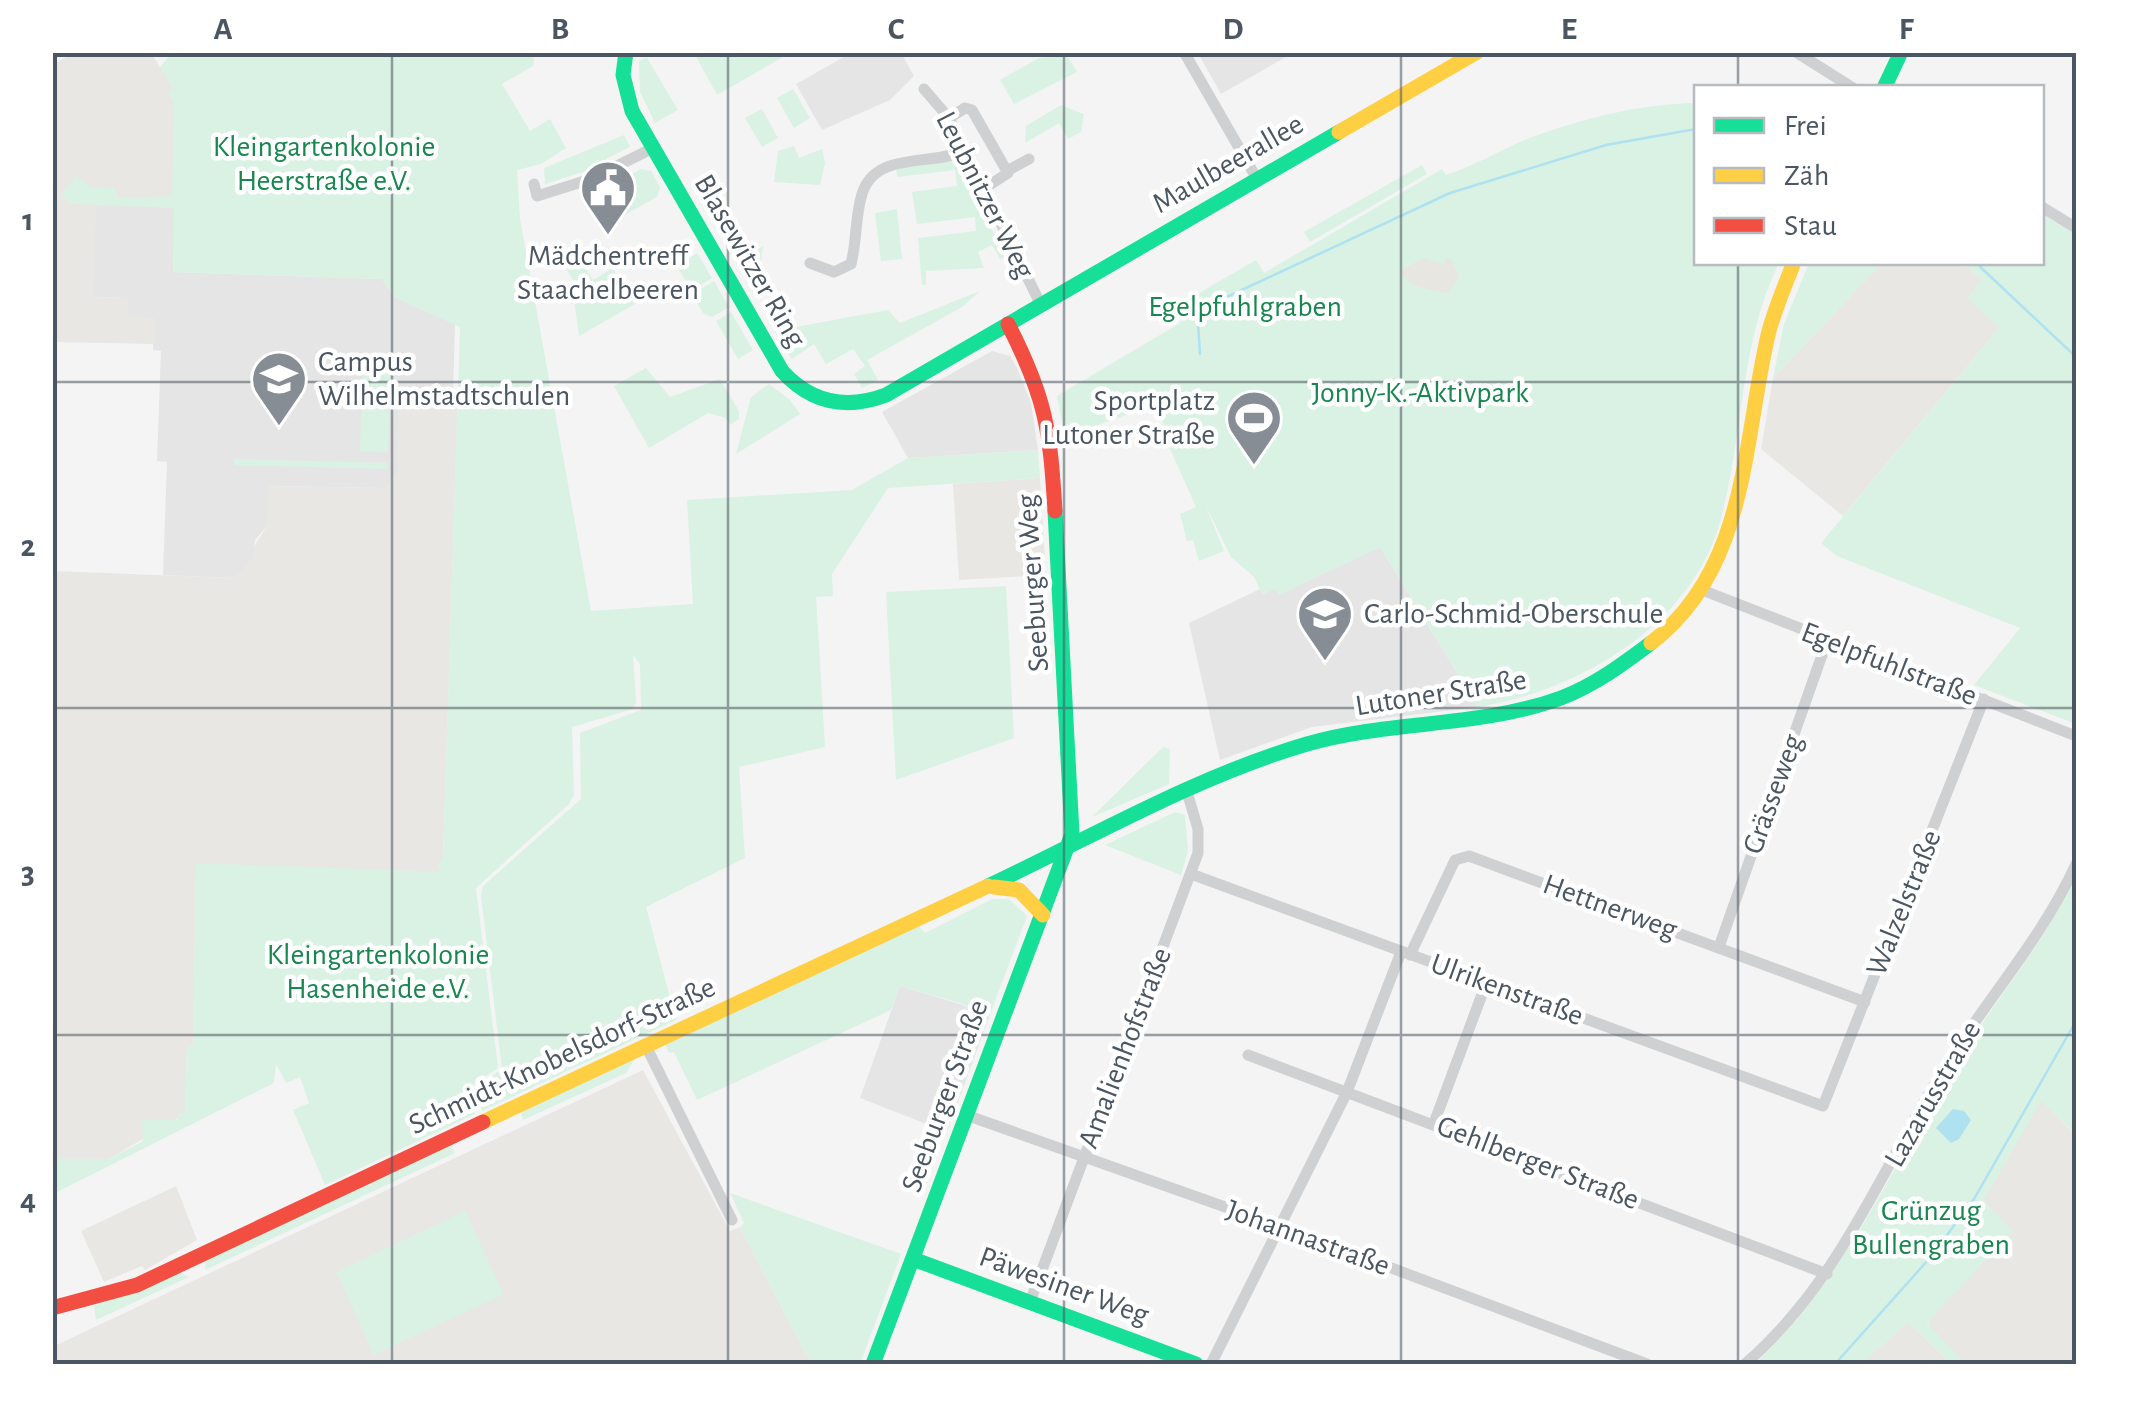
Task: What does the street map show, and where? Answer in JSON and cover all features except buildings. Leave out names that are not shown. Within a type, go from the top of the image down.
[{"type":"street","name":"Blasewitzer Ring","points":[[626,52],[623,75],[628,98],[654,148],[784,374],[812,396],[844,404],[879,398],[1008,324]]},
{"type":"street","points":[[1184,52],[1257,179]]},
{"type":"street","name":"Maulbeerallee","points":[[1008,324],[1477,52]]},
{"type":"street","points":[[1796,52],[1848,85]]},
{"type":"street","points":[[1885,85],[1901,52]]},
{"type":"street","name":"Leubnitzer Weg","points":[[924,89],[949,118],[1041,305]]},
{"type":"street","points":[[949,118],[966,108],[972,110],[1007,172]]},
{"type":"street","points":[[534,184],[537,196],[654,148]]},
{"type":"street","points":[[810,263],[834,272],[851,264],[862,193],[875,172],[892,164],[948,158],[964,151]]},
{"type":"street","points":[[982,190],[1030,158]]},
{"type":"street","points":[[2044,208],[2076,228]]},
{"type":"street","name":"Lutoner Straße","points":[[1068,848],[1258,759],[1317,740],[1508,716],[1564,698],[1644,650],[1702,590],[1733,522],[1768,332],[1793,265]]},
{"type":"street","name":"Seeburger Weg","points":[[1008,324],[1038,383],[1052,443],[1074,815],[1068,848]]},
{"type":"street","name":"Egelpfuhlstraße","points":[[1702,590],[2076,736]]},
{"type":"street","name":"Grässeweg","points":[[1718,947],[1827,641]]},
{"type":"street","name":"Walzelstraße","points":[[1823,1106],[1984,700]]},
{"type":"street","name":"Amalienhofstraße","points":[[1030,1302],[1191,874],[1198,829],[1187,792]]},
{"type":"street","name":"Schmidt-Knobelsdorf-Straße","points":[[52,1308],[138,1285],[1068,848]]},
{"type":"street","name":"Seeburger Straße","points":[[873,1364],[1068,848]]},
{"type":"street","name":"Hettnerweg","points":[[1211,1364],[1348,1092],[1405,954],[1456,860],[1469,856],[1864,1002]]},
{"type":"street","name":"Lazarusstraße","points":[[1746,1364],[1779,1333],[1855,1232],[1946,1064],[2076,864]]},
{"type":"street","name":"Ulrikenstraße","points":[[1191,874],[1823,1106]]},
{"type":"street","points":[[990,887],[1019,890],[1042,915]]},
{"type":"street","points":[[1434,1123],[1487,982]]},
{"type":"street","points":[[646,1046],[732,1220]]},
{"type":"street","name":"Gehlberger Straße","points":[[1248,1055],[1827,1274]]},
{"type":"street","name":"Johannastraße","points":[[966,1116],[1648,1364]]},
{"type":"street","name":"Päwesiner Weg","points":[[913,1259],[1196,1364]]},
{"type":"street","name":"Schmidt-Knobelsdorf-Straße","points":[[52,1299],[75,1302]]},
{"type":"shaded area","points":[[1198,52],[1293,53],[1221,94]]},
{"type":"shaded area","points":[[74,53],[151,53],[160,67],[180,68],[175,208],[94,297],[129,298],[154,317],[153,344],[53,342],[53,64]]},
{"type":"shaded area","points":[[851,53],[901,53],[914,76],[890,100],[822,130],[796,84]]},
{"type":"shaded area","name":"Campus Wilhelmstadtschulen","points":[[96,205],[175,208],[173,272],[382,279],[394,297],[455,324],[453,395],[400,394],[398,471],[385,488],[268,486],[267,526],[255,540],[253,558],[234,578],[163,575],[167,462],[157,461],[161,351],[153,350],[154,318],[128,316],[128,298],[93,297]]},
{"type":"shaded area","points":[[1880,265],[1965,265],[1982,280],[1999,328],[1843,516],[1761,449],[1773,378]]},
{"type":"shaded area","points":[[992,351],[1010,356],[1017,368],[1031,403],[1038,450],[908,458],[882,412]]},
{"type":"shaded area","points":[[400,393],[458,395],[443,859],[438,865],[442,872],[196,876],[193,1046],[187,1047],[185,1114],[109,1159],[53,1159],[53,571],[234,578],[267,526],[267,486],[384,488],[398,471]]},
{"type":"shaded area","points":[[1040,478],[1046,575],[959,580],[953,484]]},
{"type":"shaded area","name":"Carlo-Schmid-Oberschule","points":[[1380,547],[1478,707],[1312,727],[1220,760],[1189,623],[1260,589],[1263,594],[1275,588],[1279,594]]},
{"type":"shaded area","points":[[900,986],[989,1017],[947,1132],[860,1098]]},
{"type":"shaded area","points":[[643,1070],[730,1231],[740,1227],[805,1353],[816,1364],[53,1364],[52,1347]]},
{"type":"shaded area","points":[[2041,1100],[2076,1136],[2076,1364],[1966,1364],[1929,1327],[1928,1319],[2012,1231],[1983,1201]]},
{"type":"shaded area","points":[[176,1186],[197,1240],[145,1270],[142,1266],[104,1282],[81,1231]]},
{"type":"shaded area","points":[[1908,1322],[1951,1364],[1861,1364]]},
{"type":"green space","points":[[694,52],[790,53],[717,95]]},
{"type":"green space","points":[[172,53],[531,53],[534,59],[533,66],[502,84],[530,131],[550,119],[566,148],[541,164],[517,170],[520,219],[591,611],[693,604],[687,500],[852,490],[908,458],[1038,450],[1040,478],[888,488],[832,574],[833,596],[816,597],[825,747],[739,767],[745,858],[646,907],[676,1020],[482,1111],[476,1087],[502,1069],[481,896],[483,886],[581,799],[580,733],[641,710],[640,664],[633,655],[633,709],[572,727],[574,795],[569,804],[476,888],[498,1068],[467,1089],[475,1114],[325,1185],[293,1110],[309,1103],[300,1077],[286,1083],[276,1064],[274,1083],[53,1194],[53,1159],[109,1159],[143,1141],[142,1120],[177,1120],[178,1113],[185,1113],[187,1046],[193,1046],[196,863],[442,872],[438,865],[443,858],[460,327],[394,297],[382,279],[173,272],[174,208],[72,204],[61,195],[76,175],[91,187],[113,188],[120,198],[172,196],[174,104],[168,93],[173,89],[160,67]]},
{"type":"green space","points":[[1067,55],[1077,72],[1014,104],[1000,80],[1039,58]]},
{"type":"green space","points":[[647,58],[678,110],[655,123],[640,92],[639,61]]},
{"type":"green space","points":[[793,89],[810,118],[794,128],[777,98]]},
{"type":"green space","name":"Jonny-K.-Aktivpark","points":[[1694,103],[1694,265],[1778,265],[1756,326],[1728,490],[1705,559],[1684,593],[1657,622],[1626,648],[1591,669],[1516,699],[1478,707],[1380,547],[1279,595],[1275,589],[1262,594],[1254,577],[1231,557],[1205,504],[1224,551],[1199,561],[1193,540],[1187,541],[1180,514],[1196,507],[1166,440],[1159,403],[1065,437],[1057,396],[1180,323],[1194,296],[1256,260],[1264,273],[1442,169],[1446,175],[1557,128],[1656,106]]},
{"type":"green space","points":[[1061,105],[1084,114],[1081,132],[1068,139],[1059,123],[1025,143],[1026,126]]},
{"type":"green space","points":[[762,109],[778,138],[762,147],[745,118]]},
{"type":"green space","points":[[624,135],[630,147],[606,159],[608,164],[545,184],[544,168]]},
{"type":"green space","points":[[794,146],[799,158],[822,149],[825,163],[820,185],[774,182],[778,151]]},
{"type":"green space","points":[[958,158],[964,170],[959,171],[961,177],[966,176],[1005,257],[1000,259],[992,245],[978,252],[984,268],[926,271],[926,285],[922,285],[918,238],[976,231],[975,217],[917,224],[912,192],[957,186],[955,170],[897,177],[896,168]]},
{"type":"green space","points":[[1422,165],[1427,174],[1310,242],[1304,232]]},
{"type":"green space","points":[[641,169],[651,171],[660,187],[657,197],[623,216],[615,214],[606,198],[607,188]]},
{"type":"green space","points":[[897,209],[902,259],[881,261],[875,213]]},
{"type":"green space","points":[[2044,215],[2076,235],[2076,724],[1974,685],[2020,628],[1837,556],[1821,543],[1999,328],[1967,298],[1982,280],[1965,265],[2044,265]]},
{"type":"green space","points":[[763,246],[756,297],[755,297],[736,263]]},
{"type":"green space","points":[[697,253],[712,278],[691,291],[677,266]]},
{"type":"green space","points":[[579,256],[593,280],[613,268],[635,304],[579,336],[573,292],[578,289],[564,265]]},
{"type":"green space","points":[[1808,265],[1880,265],[1773,378],[1784,324]]},
{"type":"green space","points":[[714,281],[729,307],[712,317],[703,313],[692,294]]},
{"type":"green space","points":[[980,291],[962,307],[867,360],[878,380],[862,388],[854,374],[865,366],[853,349],[826,364],[814,344],[792,359],[774,331],[888,310],[900,323]]},
{"type":"green space","points":[[731,312],[753,350],[738,359],[716,321]]},
{"type":"green space","points":[[363,365],[391,366],[388,452],[360,451]]},
{"type":"green space","points":[[646,368],[670,397],[720,379],[739,411],[739,419],[730,425],[726,418],[708,413],[649,448],[614,386]]},
{"type":"green space","points":[[769,384],[790,400],[800,414],[736,454],[751,397]]},
{"type":"green space","points":[[234,459],[387,463],[387,469],[234,465]]},
{"type":"green space","points":[[1006,586],[1014,738],[896,780],[886,592]]},
{"type":"green space","points":[[1163,747],[1170,749],[1169,784],[1092,817]]},
{"type":"green space","points":[[1175,812],[1185,815],[1188,851],[1181,875],[1105,845]]},
{"type":"green space","name":"Grünzug Bullengraben","points":[[2076,878],[2076,1135],[2041,1101],[1984,1200],[2013,1231],[1927,1323],[1966,1364],[1951,1364],[1908,1322],[1861,1364],[1755,1364],[1817,1294],[1842,1259],[1952,1069],[2048,927]]},
{"type":"green space","points":[[992,899],[1009,899],[1027,916],[989,1017],[963,1004],[900,986],[891,1010],[697,1100],[674,1052],[669,1053],[665,1044],[918,925],[925,933]]},
{"type":"green space","points":[[635,1058],[626,1073],[523,1120],[521,1112]]},
{"type":"green space","points":[[451,1145],[455,1153],[205,1270],[206,1259]]},
{"type":"green space","points":[[730,1193],[901,1254],[860,1364],[816,1364],[805,1353],[740,1227],[744,1223]]},
{"type":"green space","points":[[465,1211],[504,1294],[374,1355],[336,1272]]},
{"type":"green space","points":[[180,1272],[189,1277],[96,1320],[94,1306]]},
{"type":"sand","points":[[1424,258],[1443,264],[1446,258],[1451,259],[1459,277],[1447,294],[1412,285],[1399,271]]},
{"type":"water","points":[[1953,1109],[1964,1111],[1971,1120],[1959,1139],[1951,1143],[1936,1128]]},
{"type":"waterway","name":"Egelpfuhlgraben","points":[[1200,354],[1198,323],[1203,308],[1450,193],[1606,145],[1694,129]]},
{"type":"waterway","name":"Egelpfuhlgraben","points":[[1978,265],[2076,357]]},
{"type":"waterway","points":[[1835,1364],[1929,1259],[1974,1199],[2076,1021]]},
{"type":"traffic: fast","points":[[626,52],[623,75],[632,111],[782,371],[805,390],[830,401],[857,402],[886,395],[1339,132]]},
{"type":"traffic: fast","points":[[1885,85],[1901,52]]},
{"type":"traffic: fast","points":[[873,1364],[1072,834],[1055,511]]},
{"type":"traffic: fast","points":[[988,886],[1185,790],[1266,757],[1338,736],[1530,708],[1585,687],[1651,643]]},
{"type":"traffic: fast","points":[[913,1259],[1196,1364]]},
{"type":"traffic: slow","points":[[1339,132],[1477,52]]},
{"type":"traffic: slow","points":[[1651,643],[1683,613],[1707,579],[1724,541],[1746,460],[1768,335],[1793,265]]},
{"type":"traffic: slow","points":[[483,1122],[988,886]]},
{"type":"traffic: slow","points":[[994,887],[1019,890],[1043,915]]},
{"type":"traffic: jam","points":[[1008,324],[1031,373],[1044,414],[1055,511]]},
{"type":"traffic: jam","points":[[52,1308],[137,1285],[483,1122]]},
{"type":"place","name":"Mädchentreff Staachelbeeren","points":[[608,237]]},
{"type":"place","name":"Campus Wilhelmstadtschulen","points":[[279,428]]},
{"type":"place","name":"Sportplatz Lutoner Straße","points":[[1254,467]]},
{"type":"place","name":"Carlo-Schmid-Oberschule","points":[[1325,663]]},
{"type":"park label","name":"Kleingartenkolonie Heerstraße e.V.","points":[[324,164]]},
{"type":"park label","name":"Kleingartenkolonie Hasenheide e.V.","points":[[378,972]]}]
